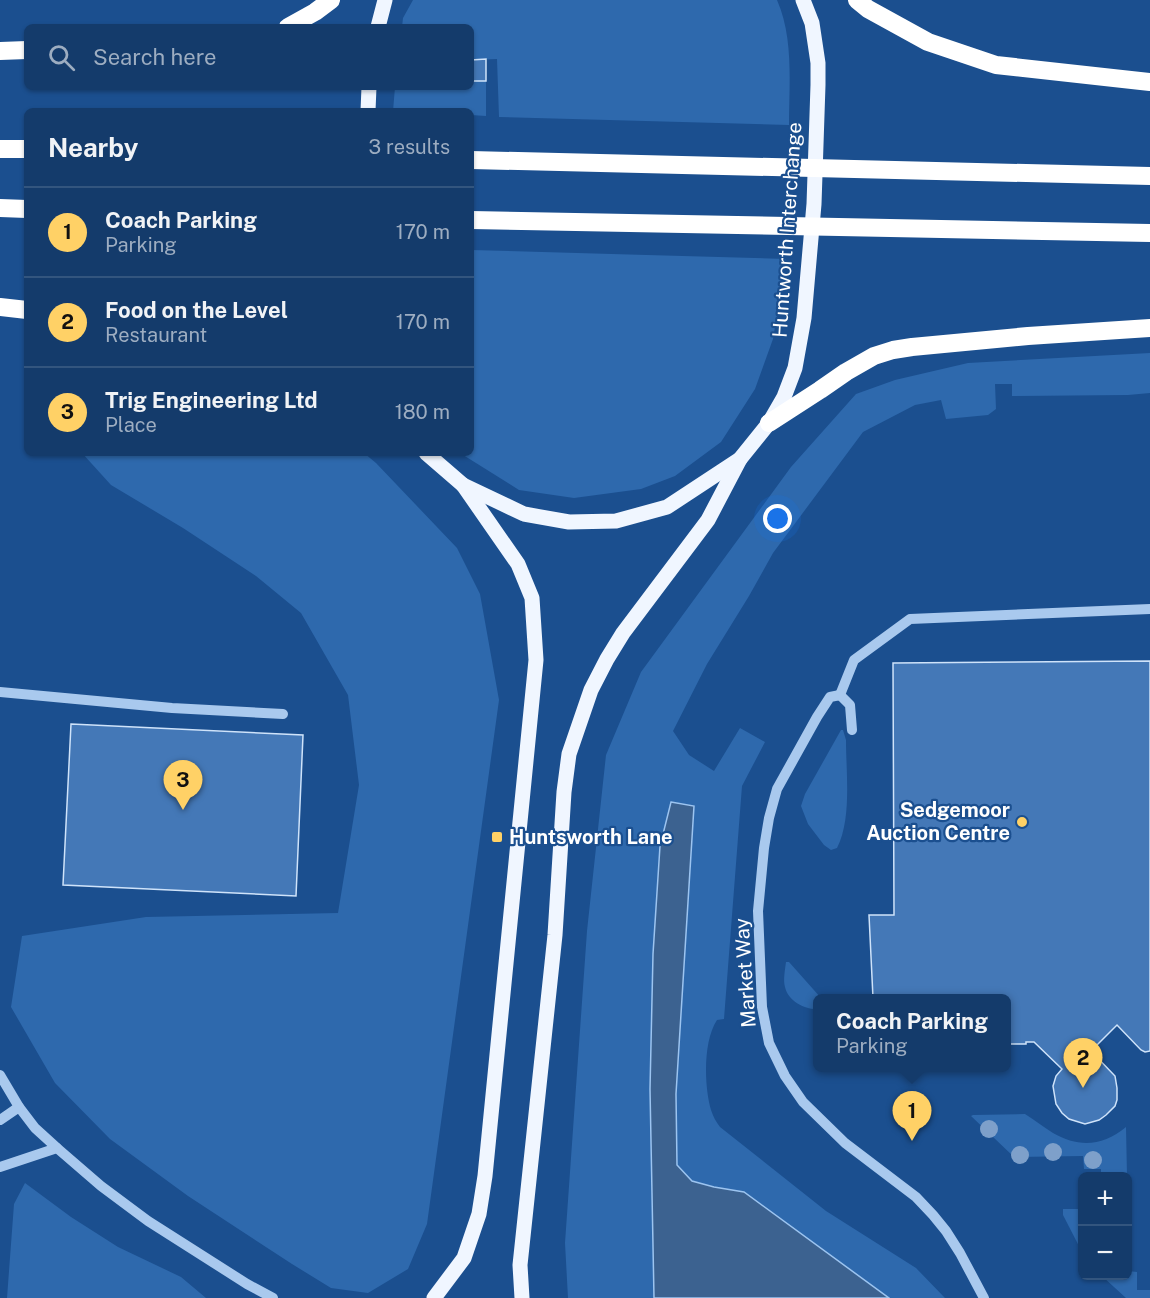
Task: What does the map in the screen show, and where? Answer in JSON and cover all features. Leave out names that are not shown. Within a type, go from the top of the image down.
[{"type":"highway","points":[[293,24],[331,0]]},
{"type":"highway","points":[[857,0],[868,9],[928,42],[996,65],[1150,82]]},
{"type":"highway","points":[[0,51],[24,50]]},
{"type":"highway","points":[[0,149],[24,149]]},
{"type":"highway","points":[[474,160],[1150,176]]},
{"type":"highway","points":[[0,208],[24,208]]},
{"type":"highway","points":[[474,220],[1150,233]]},
{"type":"highway","points":[[0,307],[24,310]]},
{"type":"highway","points":[[769,423],[846,372],[874,356],[893,350],[1028,336],[1150,328]]},
{"type":"main road","points":[[379,24],[385,0]]},
{"type":"main road","name":"Huntworth Interchange","points":[[430,456],[464,485],[524,514],[569,522],[616,521],[668,507],[740,459],[769,423],[784,397],[795,368],[804,318],[814,204],[818,63],[812,23],[803,0]]},
{"type":"main road","points":[[368,108],[369,90]]},
{"type":"main road","points":[[522,1298],[520,1265],[555,936],[564,792],[569,754],[591,690],[607,659],[623,633],[708,520],[740,459]]},
{"type":"main road","points":[[434,1298],[464,1258],[479,1214],[484,1185],[536,660],[532,598],[518,564],[464,485]]},
{"type":"street","points":[[852,730],[850,705],[840,695],[854,660],[910,619],[1150,609]]},
{"type":"street","points":[[0,692],[172,708],[283,714]]},
{"type":"street","name":"Market Way","points":[[840,695],[830,697],[817,717],[777,789],[769,818],[758,911],[762,1007],[769,1043],[785,1076],[803,1102],[845,1143],[916,1197],[933,1215],[960,1253],[984,1298]]},
{"type":"street","points":[[0,1075],[35,1128],[101,1186],[148,1221],[273,1298]]},
{"type":"street","points":[[0,1120],[19,1107]]},
{"type":"street","points":[[0,1167],[57,1148]]},
{"type":"street","points":[[247,1284],[259,1298]]},
{"type":"shaded area","points":[[413,0],[777,0],[788,46],[789,125],[499,117],[497,59],[474,60],[474,24],[402,24],[403,18]]},
{"type":"shaded area","points":[[474,81],[486,81],[486,116],[474,115],[474,108],[393,108],[395,90],[474,90]]},
{"type":"shaded area","points":[[474,250],[786,259],[773,339],[755,389],[721,442],[675,476],[641,489],[574,498],[519,490],[465,456],[474,456]]},
{"type":"shaded area","points":[[1150,353],[1150,393],[1012,396],[1012,384],[995,384],[996,409],[988,415],[946,419],[941,400],[915,405],[863,432],[773,553],[707,664],[673,731],[689,755],[714,771],[740,728],[765,742],[742,786],[724,1019],[717,1020],[712,1029],[707,1051],[707,1089],[714,1117],[720,1127],[826,1211],[916,1268],[945,1298],[889,1298],[744,1192],[692,1181],[677,1165],[676,1094],[694,806],[672,802],[650,1089],[654,1298],[568,1298],[565,1243],[587,931],[606,755],[641,672],[791,467],[856,394],[895,380],[968,363]]},
{"type":"shaded area","points":[[85,456],[368,456],[457,548],[480,594],[499,700],[427,1224],[408,1269],[368,1293],[331,1288],[188,1196],[110,1139],[55,1083],[11,1007],[22,936],[146,917],[338,913],[359,785],[348,695],[301,613],[256,576],[183,528],[111,485]]},
{"type":"shaded area","points":[[841,730],[846,740],[845,824],[837,848],[831,850],[824,845],[808,824],[801,806],[805,794]]},
{"type":"shaded area","points":[[671,802],[694,806],[676,1094],[677,1165],[692,1181],[744,1192],[889,1298],[654,1298],[650,1089],[653,954],[660,846]]},
{"type":"shaded area","points":[[786,962],[789,962],[817,994],[813,994],[813,1009],[802,1006],[789,996],[784,984]]},
{"type":"shaded area","points":[[1025,1114],[1053,1133],[1081,1143],[1109,1138],[1126,1127],[1127,1172],[1101,1172],[1101,1169],[1084,1169],[1083,1156],[1014,1157],[971,1116]]},
{"type":"shaded area","points":[[25,1183],[71,1217],[118,1247],[181,1277],[206,1298],[7,1298],[14,1204]]},
{"type":"shaded area","points":[[1063,1209],[1078,1209],[1078,1244],[1063,1215]]},
{"type":"shaded area","points":[[1132,1271],[1137,1272],[1137,1290],[1150,1290],[1150,1298],[1126,1298],[1106,1280],[1132,1280]]},
{"type":"building","points":[[486,59],[486,81],[474,81],[474,60]]},
{"type":"building","name":"Sedgemoor Auction Centre","points":[[1150,661],[1150,1051],[1141,1050],[1117,1025],[1091,1051],[1115,1076],[1117,1088],[1115,1106],[1099,1120],[1085,1124],[1069,1119],[1062,1113],[1056,1104],[1053,1086],[1056,1076],[1062,1069],[1034,1042],[1011,1044],[1011,994],[873,994],[869,915],[894,915],[893,663]]},
{"type":"building","points":[[71,724],[303,735],[296,896],[63,885]]},
{"type":"place","name":"Trig Engineering Ltd","points":[[183,810]]},
{"type":"place","name":"Sedgemoor Auction Centre","points":[[1022,822]]},
{"type":"place","name":"Huntsworth Lane","points":[[497,837]]},
{"type":"place","name":"Food on the Level","points":[[1083,1088]]},
{"type":"place","name":"Coach Parking","points":[[912,1141]]}]
